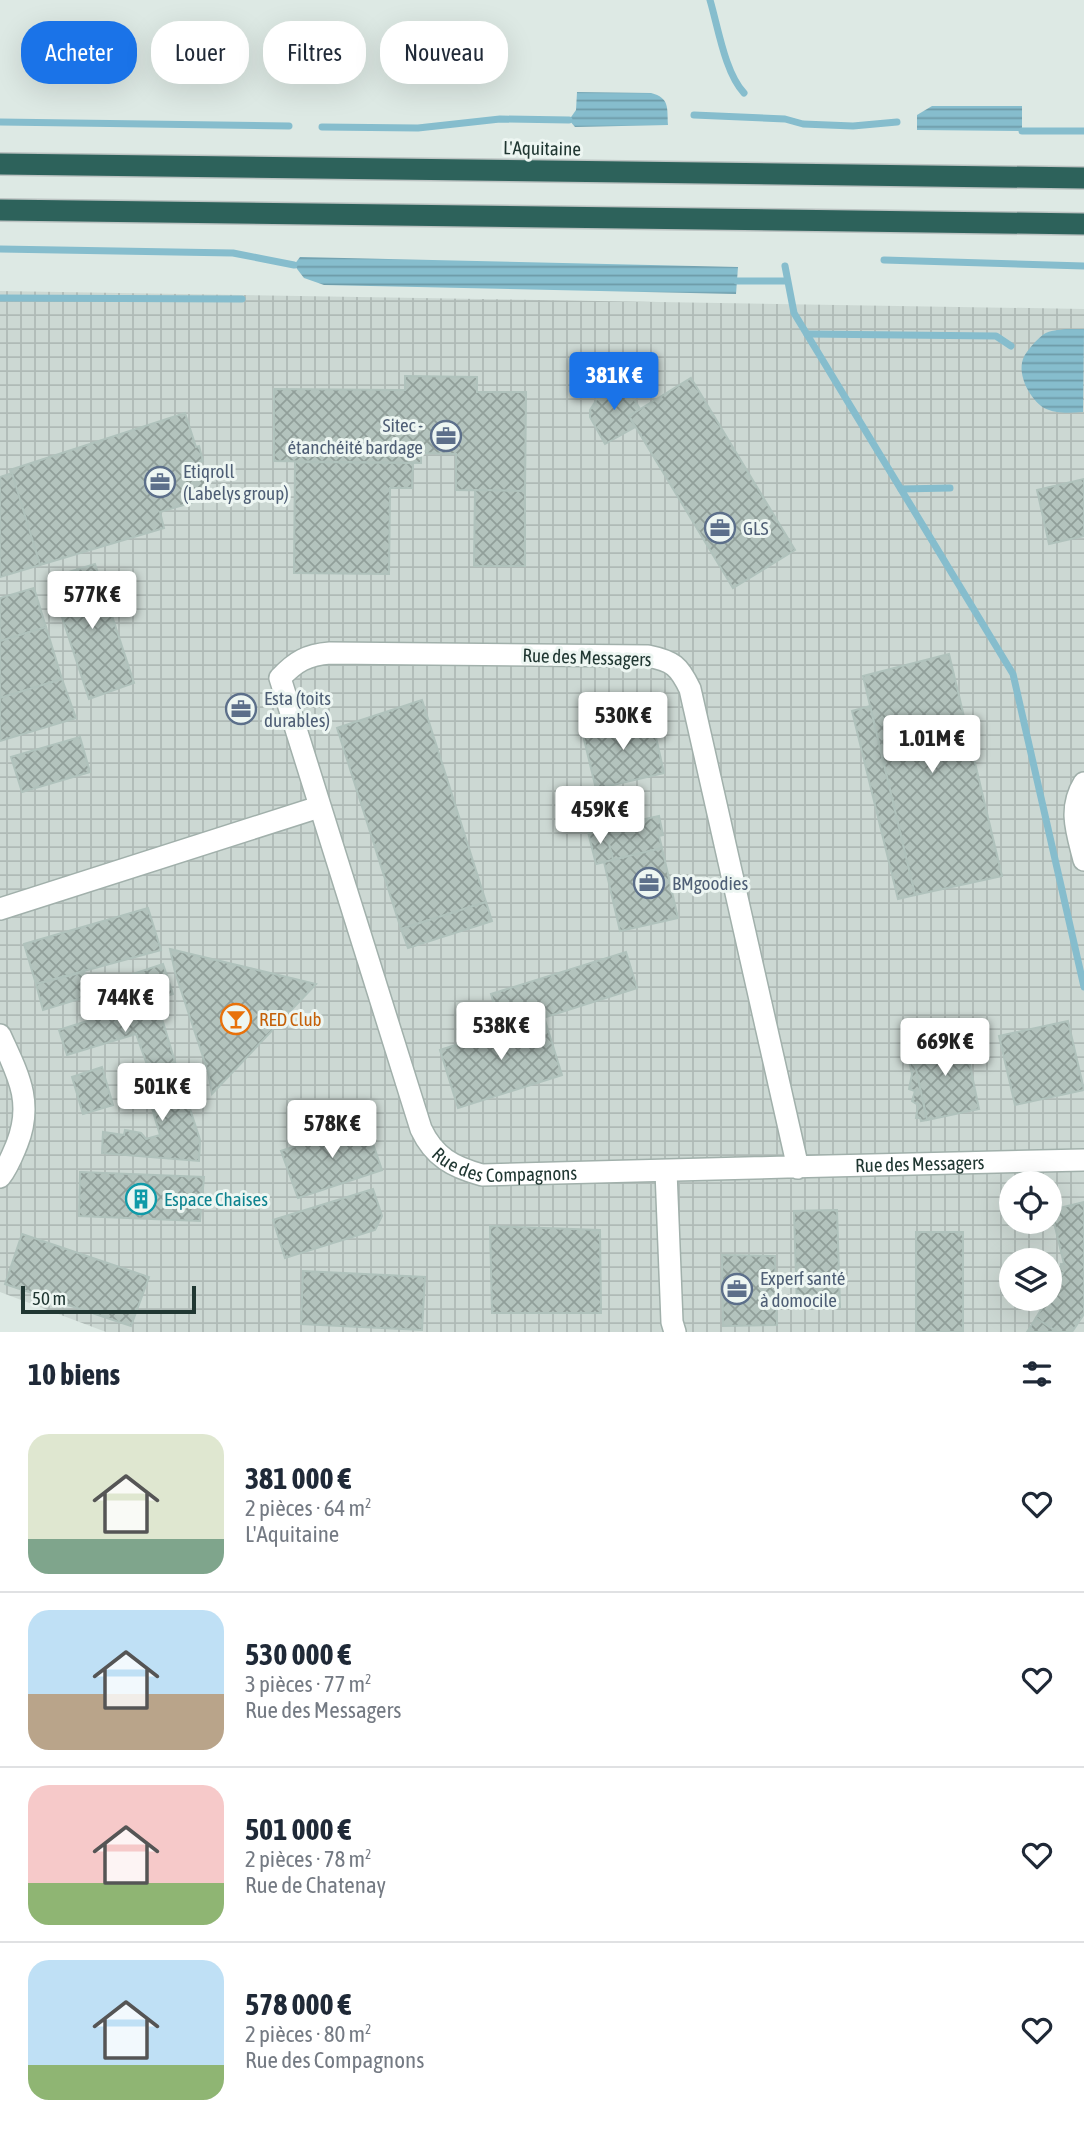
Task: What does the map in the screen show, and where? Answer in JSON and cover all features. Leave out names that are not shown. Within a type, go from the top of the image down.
[{"type":"highway","name":"L'Aquitaine","points":[[0,164],[1084,178]]},
{"type":"highway","points":[[0,210],[1084,224]]},
{"type":"street","name":"Rue des Messagers","points":[[280,678],[294,663],[311,655],[330,653],[648,656],[669,661],[682,673],[690,689],[798,1168]]},
{"type":"street","name":"Rue des Compagnons","points":[[280,678],[427,1143],[438,1155],[460,1169],[482,1175],[666,1171]]},
{"type":"street","points":[[1084,783],[1074,804],[1074,818],[1084,860]]},
{"type":"street","points":[[0,909],[319,807]]},
{"type":"street","points":[[0,1035],[20,1080],[26,1105],[22,1133],[8,1166],[0,1177]]},
{"type":"street","name":"Rue des Messagers","points":[[666,1171],[1084,1160]]},
{"type":"street","points":[[666,1171],[672,1329]]},
{"type":"shaded area","points":[[0,291],[1084,309],[1084,1332],[106,1332],[0,1292]]},
{"type":"water","points":[[577,92],[657,95],[666,104],[668,125],[575,127],[569,120],[576,110]]},
{"type":"water","points":[[932,106],[1022,106],[1022,131],[917,130],[917,115]]},
{"type":"water","points":[[300,257],[738,267],[736,294],[324,285],[304,278],[294,265]]},
{"type":"water","points":[[1084,329],[1083,412],[1058,412],[1044,408],[1030,393],[1022,373],[1024,356],[1038,339],[1049,332]]},
{"type":"building","points":[[405,376],[477,377],[477,392],[526,392],[525,491],[456,490],[456,454],[421,453],[421,463],[274,461],[274,389],[405,390]]},
{"type":"building","points":[[691,378],[795,550],[733,588],[629,416]]},
{"type":"building","points":[[622,380],[640,409],[629,416],[635,427],[605,444],[590,417],[590,410],[601,393]]},
{"type":"building","points":[[185,413],[196,447],[199,446],[203,461],[200,462],[210,497],[160,512],[164,528],[40,565],[10,470]]},
{"type":"building","points":[[295,462],[413,463],[412,488],[390,488],[389,574],[294,573]]},
{"type":"building","points":[[12,473],[40,565],[0,577],[0,477]]},
{"type":"building","points":[[1084,479],[1084,536],[1049,544],[1037,490]]},
{"type":"building","points":[[475,490],[525,491],[525,566],[474,566]]},
{"type":"building","points":[[95,564],[134,683],[89,699],[49,578]]},
{"type":"building","points":[[34,588],[46,627],[0,641],[0,598]]},
{"type":"building","points":[[46,627],[62,679],[0,698],[0,641]]},
{"type":"building","points":[[949,654],[1002,876],[915,895],[863,676]]},
{"type":"building","points":[[62,679],[76,718],[0,741],[0,698]]},
{"type":"building","points":[[422,700],[486,902],[401,929],[337,728]]},
{"type":"building","points":[[870,706],[915,895],[898,899],[852,711]]},
{"type":"building","points":[[651,715],[664,773],[596,789],[582,731]]},
{"type":"building","points":[[80,737],[90,772],[22,792],[11,757]]},
{"type":"building","points":[[659,816],[663,835],[659,836],[662,848],[613,860],[605,828]]},
{"type":"building","points":[[605,828],[613,860],[596,864],[588,832]]},
{"type":"building","points":[[662,848],[678,918],[620,931],[604,862]]},
{"type":"building","points":[[486,902],[492,921],[408,948],[401,929]]},
{"type":"building","points":[[148,908],[161,950],[36,984],[24,944]]},
{"type":"building","name":"RED Club","points":[[170,949],[316,984],[212,1094],[208,1072]]},
{"type":"building","points":[[626,952],[637,988],[502,1031],[491,994]]},
{"type":"building","points":[[163,964],[173,994],[129,1007],[121,978]]},
{"type":"building","points":[[84,972],[92,995],[43,1010],[36,984]]},
{"type":"building","points":[[156,999],[176,1065],[150,1073],[136,1034],[67,1055],[59,1030]]},
{"type":"building","points":[[544,1017],[562,1075],[458,1108],[440,1050]]},
{"type":"building","points":[[1068,1021],[1084,1090],[1015,1105],[999,1036]]},
{"type":"building","points":[[964,1036],[979,1109],[927,1120],[911,1047]]},
{"type":"building","points":[[911,1047],[927,1120],[916,1118],[918,1105],[912,1101],[915,1091],[909,1089],[912,1074],[906,1048]]},
{"type":"building","points":[[176,1065],[200,1140],[199,1161],[102,1153],[103,1132],[124,1135],[125,1130],[141,1133],[146,1139],[160,1135],[142,1075]]},
{"type":"building","points":[[102,1067],[113,1105],[83,1114],[72,1077]]},
{"type":"building","points":[[366,1123],[382,1170],[298,1198],[281,1151]]},
{"type":"building","name":"Espace Chaises","points":[[80,1172],[204,1177],[200,1221],[79,1216]]},
{"type":"building","points":[[373,1189],[382,1216],[375,1230],[285,1258],[273,1220]]},
{"type":"building","points":[[1084,1202],[1084,1314],[1072,1332],[1057,1332],[1036,1318],[1040,1311],[1062,1311],[1064,1264],[1057,1234],[1062,1234],[1062,1207]]},
{"type":"building","points":[[837,1210],[840,1307],[797,1309],[794,1211]]},
{"type":"building","points":[[490,1226],[600,1230],[601,1313],[492,1313]]},
{"type":"building","points":[[916,1232],[963,1232],[963,1332],[916,1332]]},
{"type":"building","points":[[22,1234],[149,1277],[131,1326],[5,1284]]},
{"type":"building","points":[[722,1255],[775,1256],[777,1325],[723,1326]]},
{"type":"building","points":[[303,1271],[425,1277],[422,1330],[301,1324]]},
{"type":"building","points":[[1036,1318],[1057,1332],[1027,1332]]},
{"type":"waterway","points":[[710,0],[727,62],[744,93]]},
{"type":"waterway","points":[[694,115],[785,119],[803,124],[853,126],[897,122]]},
{"type":"waterway","points":[[322,127],[418,128],[500,119],[569,120]]},
{"type":"waterway","points":[[0,122],[289,126]]},
{"type":"waterway","points":[[1022,131],[1084,131]]},
{"type":"waterway","points":[[0,249],[233,253],[294,265]]},
{"type":"waterway","points":[[884,260],[1084,266]]},
{"type":"waterway","points":[[785,266],[794,313],[1013,674],[1084,987]]},
{"type":"waterway","points":[[737,281],[786,281]]},
{"type":"waterway","points":[[0,298],[242,299]]},
{"type":"waterway","points":[[807,334],[996,336],[1011,346]]},
{"type":"waterway","points":[[901,489],[950,488]]},
{"type":"place","name":"Sitec - étanchéité bardage","points":[[446,436]]},
{"type":"place","name":"Etiqroll (Labelys group)","points":[[160,482]]},
{"type":"place","name":"GLS","points":[[720,528]]},
{"type":"place","name":"Esta (toits durables)","points":[[241,709]]},
{"type":"place","name":"BMgoodies","points":[[649,883]]},
{"type":"place","name":"RED Club","points":[[236,1019]]},
{"type":"place","name":"Espace Chaises","points":[[141,1199]]},
{"type":"place","name":"Experf santé à domocile","points":[[737,1289]]}]
